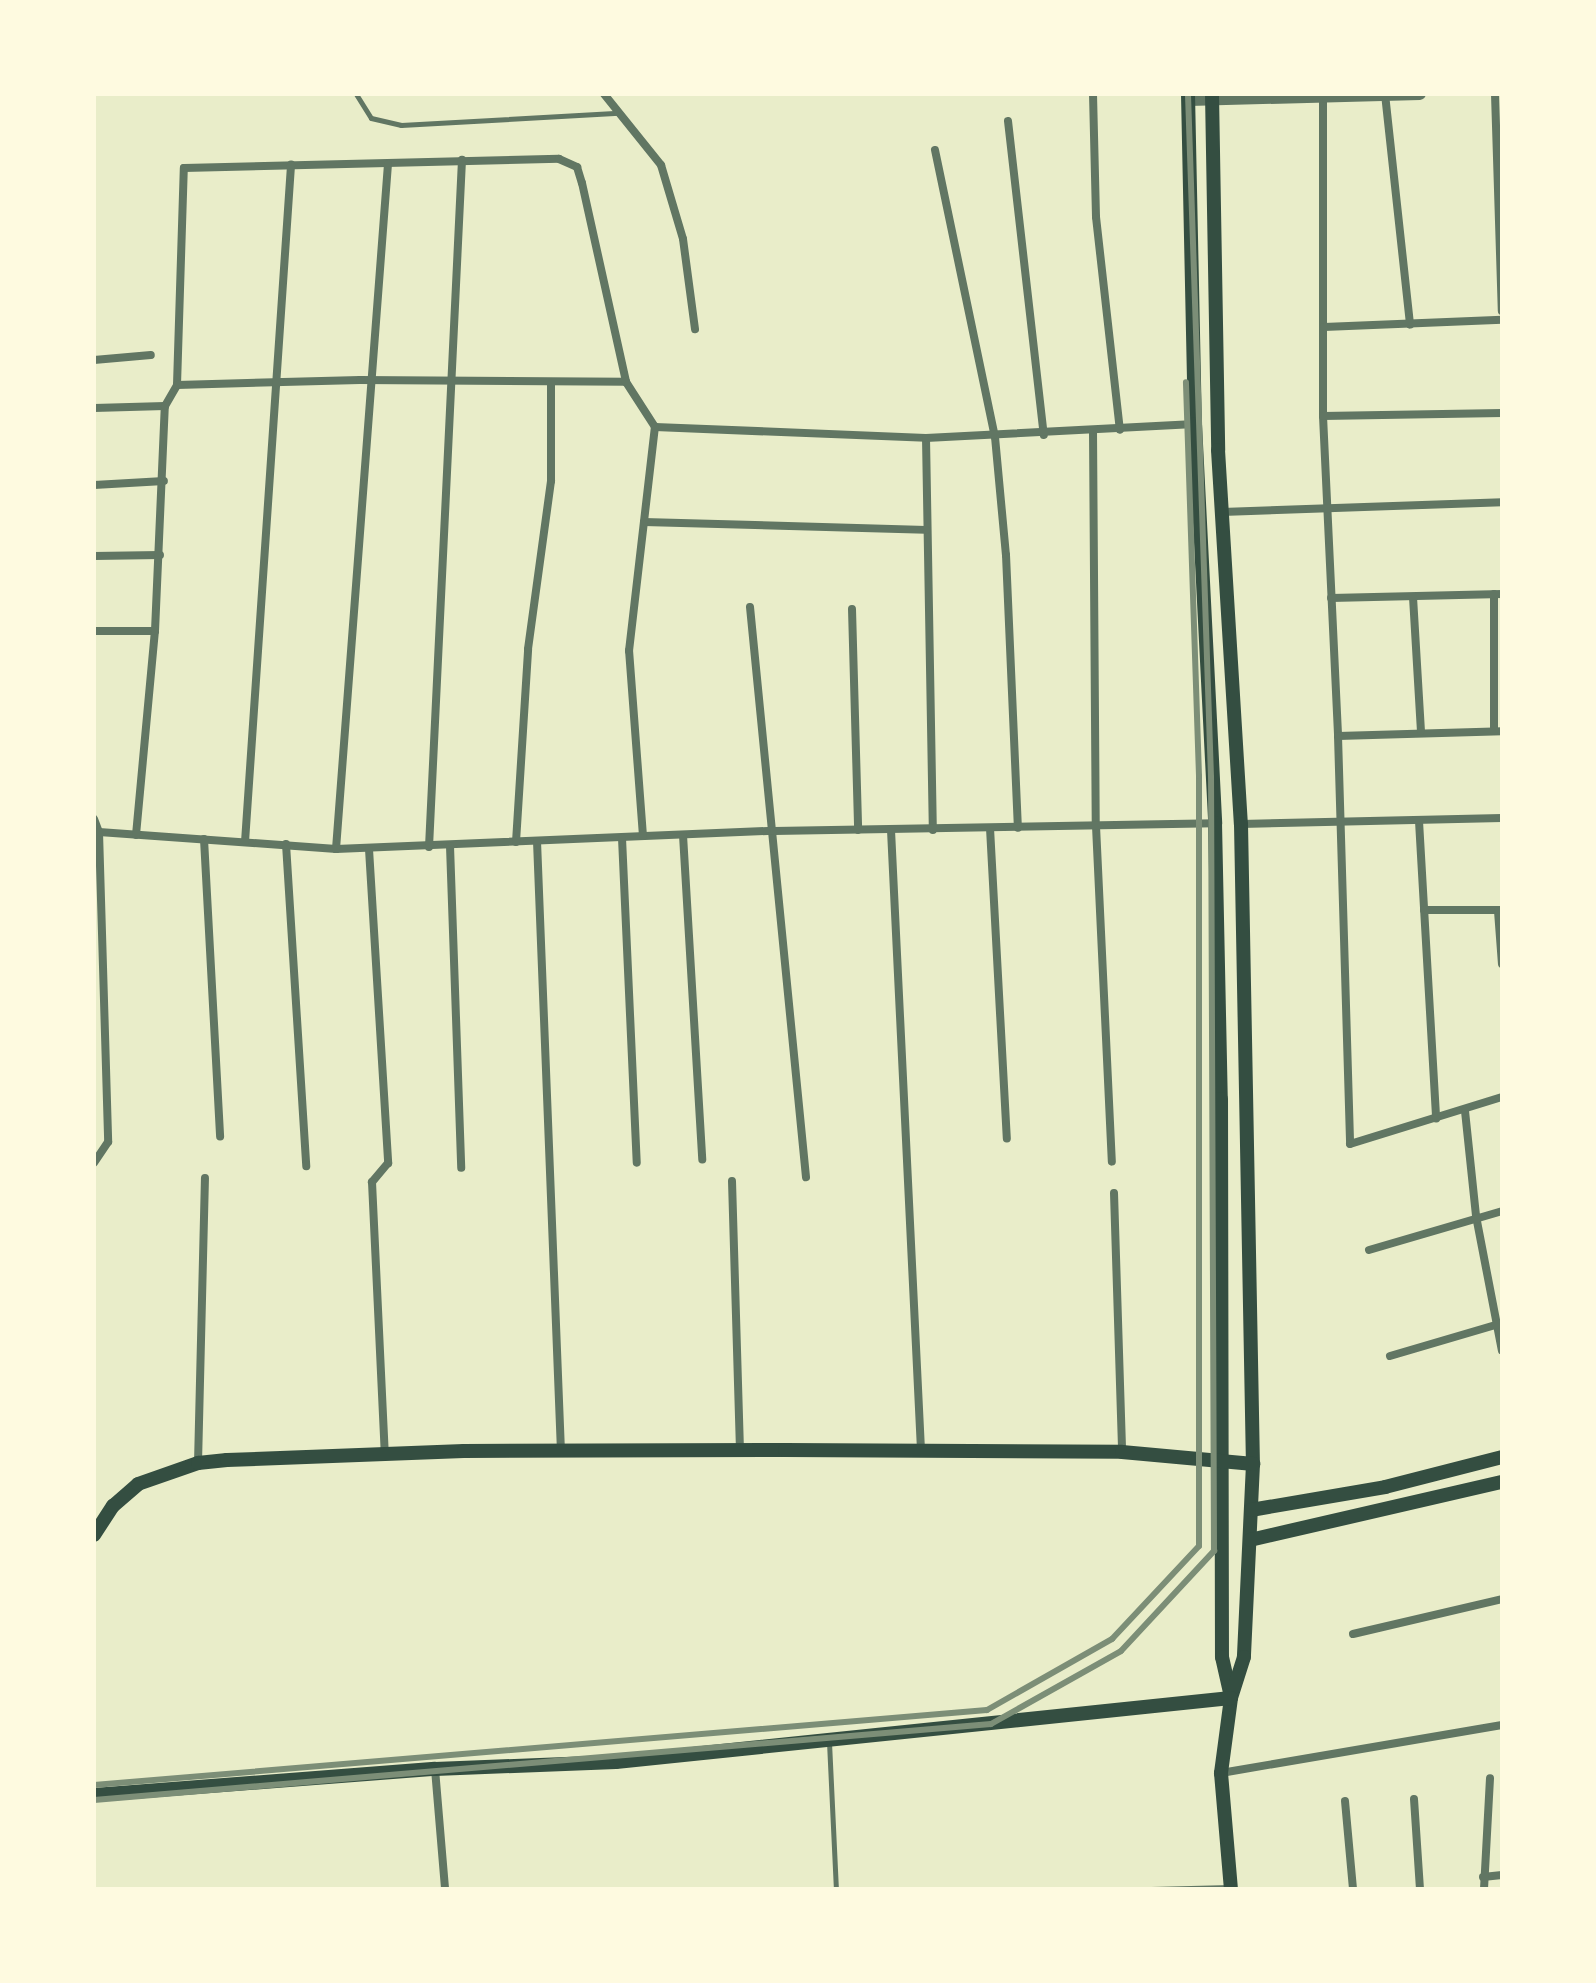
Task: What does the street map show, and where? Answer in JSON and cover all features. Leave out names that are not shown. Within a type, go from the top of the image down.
[{"type":"main road","points":[[1188,97],[1195,424],[1215,823],[1225,1463],[1222,1657],[1231,1698]]},
{"type":"main road","points":[[1212,99],[1222,512],[1241,824],[1253,1464],[1244,1657],[1231,1698],[1221,1773],[1231,1888]]},
{"type":"main road","points":[[94,1535],[113,1506],[138,1484],[198,1463],[385,1454],[740,1450],[1122,1452],[1253,1464]]},
{"type":"main road","points":[[1251,1510],[1385,1487],[1502,1457]]},
{"type":"main road","points":[[1250,1540],[1502,1482]]},
{"type":"main road","points":[[94,1795],[435,1769],[616,1762],[829,1737],[1231,1698]]},
{"type":"street","points":[[604,94],[661,165],[676,206],[695,329]]},
{"type":"street","points":[[1093,94],[1096,217],[1120,430]]},
{"type":"street","points":[[1385,94],[1410,325]]},
{"type":"street","points":[[1188,97],[1420,94]]},
{"type":"street","points":[[1495,94],[1502,311]]},
{"type":"street","points":[[1323,96],[1323,416],[1338,736],[1350,1144],[1465,1111],[1502,1097]]},
{"type":"street","points":[[1008,121],[1044,435]]},
{"type":"street","points":[[935,150],[995,437],[1006,555],[1018,828]]},
{"type":"street","points":[[136,835],[155,631],[165,406],[177,385],[184,168],[559,159],[577,167],[626,382],[655,427],[629,651],[643,836]]},
{"type":"street","points":[[429,847],[462,160]]},
{"type":"street","points":[[336,849],[388,164]]},
{"type":"street","points":[[245,842],[291,165]]},
{"type":"street","points":[[1324,327],[1502,320]]},
{"type":"street","points":[[94,360],[151,355]]},
{"type":"street","points":[[177,385],[370,380],[453,384],[626,382]]},
{"type":"street","points":[[516,842],[528,649],[551,481],[551,383]]},
{"type":"street","points":[[94,408],[165,406]]},
{"type":"street","points":[[1323,416],[1502,413]]},
{"type":"street","points":[[655,427],[926,438],[1044,435],[1195,424]]},
{"type":"street","points":[[1093,431],[1096,826],[1112,1162]]},
{"type":"street","points":[[926,438],[933,830]]},
{"type":"street","points":[[94,485],[164,481]]},
{"type":"street","points":[[1222,512],[1502,502]]},
{"type":"street","points":[[644,522],[926,530]]},
{"type":"street","points":[[94,556],[160,555]]},
{"type":"street","points":[[1331,598],[1498,594],[1498,731],[1421,731],[1338,736]]},
{"type":"street","points":[[1413,597],[1421,731]]},
{"type":"street","points":[[750,607],[806,1177]]},
{"type":"street","points":[[852,609],[858,830]]},
{"type":"street","points":[[94,631],[155,631]]},
{"type":"street","points":[[1241,824],[1502,818]]},
{"type":"street","points":[[94,819],[99,832],[108,1142],[94,1163]]},
{"type":"street","points":[[1419,821],[1436,1119]]},
{"type":"street","points":[[99,832],[369,849],[774,831],[1215,823]]},
{"type":"street","points":[[990,828],[1007,1139]]},
{"type":"street","points":[[891,830],[921,1451]]},
{"type":"street","points":[[683,835],[702,1159]]},
{"type":"street","points":[[622,838],[637,1163]]},
{"type":"street","points":[[204,839],[220,1137]]},
{"type":"street","points":[[537,841],[561,1451]]},
{"type":"street","points":[[286,844],[306,1166]]},
{"type":"street","points":[[450,846],[461,1168]]},
{"type":"street","points":[[369,849],[388,1163],[372,1182],[385,1454]]},
{"type":"street","points":[[1424,910],[1500,910],[1502,964]]},
{"type":"street","points":[[1465,1111],[1476,1216],[1502,1351]]},
{"type":"street","points":[[198,1463],[205,1178]]},
{"type":"street","points":[[732,1181],[740,1450]]},
{"type":"street","points":[[1114,1193],[1122,1452]]},
{"type":"street","points":[[1369,1250],[1476,1216],[1502,1211]]},
{"type":"street","points":[[1390,1356],[1498,1324]]},
{"type":"street","points":[[1353,1634],[1502,1599]]},
{"type":"street","points":[[1221,1773],[1502,1725]]},
{"type":"street","points":[[435,1769],[445,1889]]},
{"type":"street","points":[[1484,1889],[1490,1778]]},
{"type":"street","points":[[1414,1799],[1420,1889]]},
{"type":"street","points":[[1345,1801],[1353,1889]]},
{"type":"street","points":[[1483,1877],[1502,1875]]},
{"type":"lane","points":[[356,94],[371,118],[401,125],[621,113]]},
{"type":"lane","points":[[829,1737],[836,1889]]},
{"type":"lane","points":[[1151,1889],[1231,1888]]},
{"type":"railway","points":[[94,1800],[991,1724],[1121,1651],[1214,1551],[1211,777],[1188,94]]},
{"type":"railway","points":[[94,1785],[987,1710],[1112,1639],[1199,1546],[1199,776],[1186,382]]}]
